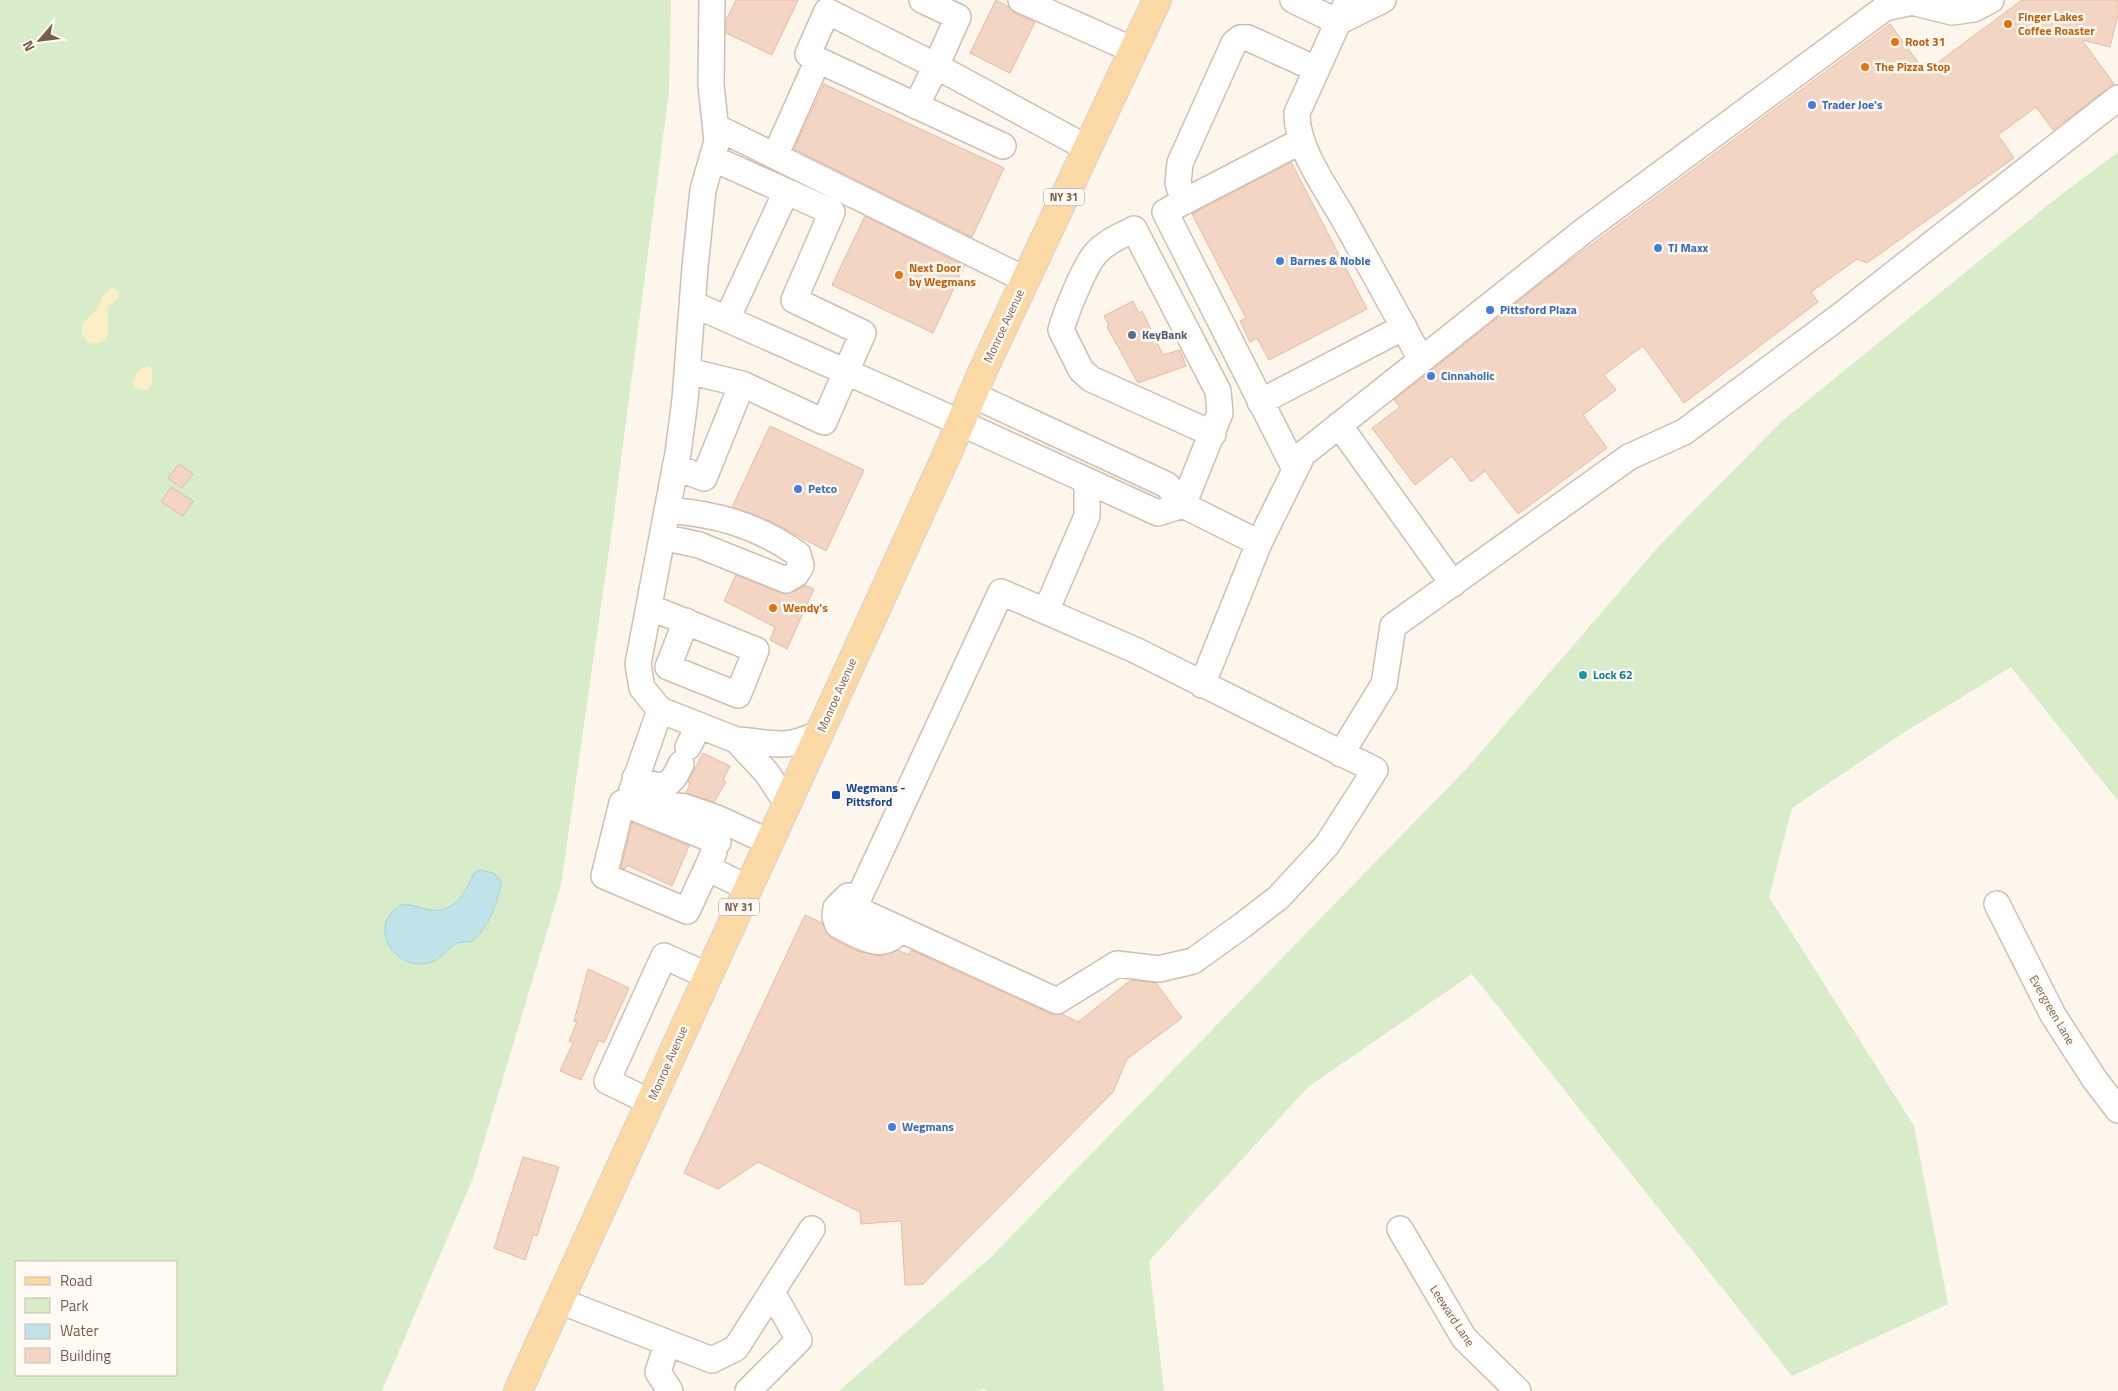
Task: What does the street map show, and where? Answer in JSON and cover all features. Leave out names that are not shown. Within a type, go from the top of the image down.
[{"type":"main road","name":"Monroe Avenue","points":[[518,1391],[973,395],[1157,0]]},
{"type":"street","points":[[712,0],[711,85],[717,141],[703,190],[688,371],[675,467],[638,664],[642,688],[660,710],[736,740],[780,746],[800,743],[819,733]]},
{"type":"street","points":[[916,106],[958,17],[922,0]]},
{"type":"street","points":[[1021,0],[1053,7],[1133,50]]},
{"type":"street","points":[[1293,0],[1338,22]]},
{"type":"street","points":[[1348,0],[1297,113],[1296,126],[1301,141],[1421,360]]},
{"type":"street","points":[[1338,22],[1383,0]]},
{"type":"street","points":[[1202,685],[1259,543],[1303,454],[1586,229],[1885,8],[1912,2],[1952,12],[1974,9],[1991,0]]},
{"type":"street","points":[[1003,146],[808,54],[829,6],[1087,148]]},
{"type":"street","points":[[1295,469],[1260,402],[1174,207],[1180,163],[1234,43],[1240,38],[1248,38],[1316,70]]},
{"type":"street","points":[[775,156],[818,60]]},
{"type":"street","points":[[1341,754],[1384,684],[1393,626],[1629,456],[1684,432],[1840,316],[2118,98]]},
{"type":"street","points":[[716,127],[1026,280]]},
{"type":"street","points":[[1214,434],[1091,379],[1081,370],[1061,330],[1067,311],[1095,253],[1106,244],[1301,141]]},
{"type":"street","points":[[688,371],[742,384],[824,422],[863,333],[794,300],[832,212],[712,158]]},
{"type":"street","points":[[726,319],[786,192]]},
{"type":"street","points":[[693,304],[1158,513],[1183,505],[1214,434],[1220,414],[1218,391],[1134,229]]},
{"type":"street","points":[[1260,402],[1404,327]]},
{"type":"street","points":[[675,467],[704,478],[742,384]]},
{"type":"street","points":[[973,395],[1167,485],[1183,505],[1259,543]]},
{"type":"street","points":[[1339,425],[1453,584]]},
{"type":"street","points":[[1046,611],[1087,516],[1087,481]]},
{"type":"street","points":[[662,537],[698,545],[786,580],[796,574],[801,566],[798,554],[783,544],[740,524],[708,514],[667,510]]},
{"type":"street","points":[[1001,592],[1135,650],[1202,685],[1324,743],[1341,754],[1375,770],[1327,845],[1279,897],[1192,961],[1159,969],[1117,964],[1057,1002],[854,908],[1001,592]]},
{"type":"street","points":[[649,607],[686,621]]},
{"type":"street","points":[[633,784],[660,710]]},
{"type":"street","points":[[633,784],[656,787],[665,786],[675,778],[699,725]]},
{"type":"street","points":[[736,740],[767,773],[787,804]]},
{"type":"street","points":[[633,784],[669,805],[685,807],[723,832]]},
{"type":"street","points":[[723,832],[687,911],[604,876],[622,803],[723,832],[769,842]]},
{"type":"street","points":[[707,868],[748,888]]},
{"type":"street","name":"Evergreen Lane","points":[[1997,904],[2053,1015],[2095,1080],[2118,1110]]},
{"type":"street","points":[[650,1102],[607,1081],[664,956],[708,976]]},
{"type":"street","points":[[560,1301],[712,1360],[736,1348],[812,1229]]},
{"type":"street","name":"Leeward Lane","points":[[1400,1229],[1464,1338],[1475,1351],[1518,1391]]},
{"type":"street","points":[[748,1391],[799,1340],[772,1292]]},
{"type":"street","points":[[667,1344],[658,1372],[670,1391]]},
{"type":"green space","points":[[0,0],[671,0],[669,91],[612,529],[561,885],[473,1178],[382,1391],[0,1391]]},
{"type":"green space","points":[[2118,152],[2118,801],[2011,667],[1903,733],[1792,808],[1769,897],[1914,1126],[1948,1304],[1792,1376],[1472,974],[1308,1087],[1149,1261],[1164,1391],[987,1391],[984,1388],[978,1391],[839,1391],[991,1257],[1468,767],[1659,546],[1781,422],[2058,197]]},
{"type":"sand","points":[[113,287],[119,292],[118,298],[108,307],[108,335],[102,342],[90,344],[82,335],[82,324],[97,309],[103,295]]},
{"type":"sand","points":[[148,366],[152,369],[152,383],[149,389],[140,390],[133,384],[135,378],[139,370]]},
{"type":"water","points":[[480,870],[494,873],[502,882],[492,913],[479,935],[471,941],[455,944],[434,961],[421,964],[409,962],[398,956],[390,947],[385,936],[385,925],[391,914],[403,904],[430,910],[447,908],[458,900],[474,873]]},
{"type":"building","points":[[736,0],[798,0],[772,55],[726,33],[726,20]]},
{"type":"building","points":[[996,0],[1009,7],[1015,13],[1035,22],[1010,73],[970,53]]},
{"type":"building","points":[[2022,0],[2118,0],[2118,15],[2110,47],[2082,40],[2114,84],[2053,130],[2036,107],[1998,135],[2014,158],[1867,263],[1857,259],[1811,292],[1818,302],[1684,403],[1643,346],[1604,375],[1616,390],[1583,415],[1607,448],[1518,514],[1485,471],[1471,482],[1452,456],[1415,485],[1372,428],[1400,407],[1394,400],[1564,265],[1890,24],[1925,72]]},
{"type":"building","points":[[824,84],[1004,168],[972,237],[794,149]]},
{"type":"building","name":"Barnes & Noble","points":[[1291,162],[1367,309],[1269,360],[1257,338],[1250,342],[1240,321],[1246,318],[1192,214]]},
{"type":"building","name":"Next Door by Wegmans","points":[[865,216],[964,266],[933,333],[832,285]]},
{"type":"building","name":"KeyBank","points":[[1133,301],[1139,313],[1142,311],[1163,355],[1180,350],[1186,366],[1138,383],[1107,327],[1109,326],[1104,316]]},
{"type":"building","name":"Petco","points":[[770,426],[864,470],[826,551],[773,522],[732,507]]},
{"type":"building","points":[[179,464],[193,474],[182,488],[168,478]]},
{"type":"building","points":[[171,487],[193,501],[183,516],[161,502]]},
{"type":"building","name":"Wendy's","points":[[736,575],[781,593],[793,592],[805,585],[814,589],[787,649],[770,640],[775,627],[724,601]]},
{"type":"building","points":[[703,753],[730,766],[723,780],[726,782],[714,802],[686,793],[690,783],[688,782]]},
{"type":"building","points":[[632,823],[689,846],[672,886],[627,865],[625,869],[621,868]]},
{"type":"building","name":"Wegmans","points":[[805,915],[822,923],[831,938],[857,951],[880,956],[898,950],[909,955],[911,950],[1051,1014],[1062,1014],[1078,1022],[1131,980],[1156,983],[1182,1018],[1127,1059],[1113,1092],[923,1284],[905,1285],[901,1221],[861,1224],[860,1212],[758,1162],[718,1189],[684,1173]]},
{"type":"building","points":[[588,969],[629,988],[604,1043],[599,1040],[581,1080],[560,1071],[573,1043],[569,1041],[577,1022],[574,1021]]},
{"type":"building","points":[[523,1157],[559,1167],[537,1236],[533,1235],[525,1260],[494,1248]]},
{"type":"place","name":"Finger Lakes Coffee Roaster","points":[[2008,24]]},
{"type":"place","name":"Root 31","points":[[1895,42]]},
{"type":"place","name":"The Pizza Stop","points":[[1865,67]]},
{"type":"place","name":"Trader Joe's","points":[[1812,105]]},
{"type":"place","name":"TJ Maxx","points":[[1658,248]]},
{"type":"place","name":"Barnes & Noble","points":[[1280,261]]},
{"type":"place","name":"Next Door by Wegmans","points":[[899,275]]},
{"type":"place","name":"Pittsford Plaza","points":[[1490,310]]},
{"type":"place","name":"KeyBank","points":[[1132,335]]},
{"type":"place","name":"Cinnaholic","points":[[1431,376]]},
{"type":"place","name":"Petco","points":[[798,489]]},
{"type":"place","name":"Wendy's","points":[[773,608]]},
{"type":"place","name":"Lock 62","points":[[1583,675]]},
{"type":"place","name":"Wegmans - Pittsford","points":[[836,795]]},
{"type":"place","name":"Wegmans","points":[[892,1127]]}]
